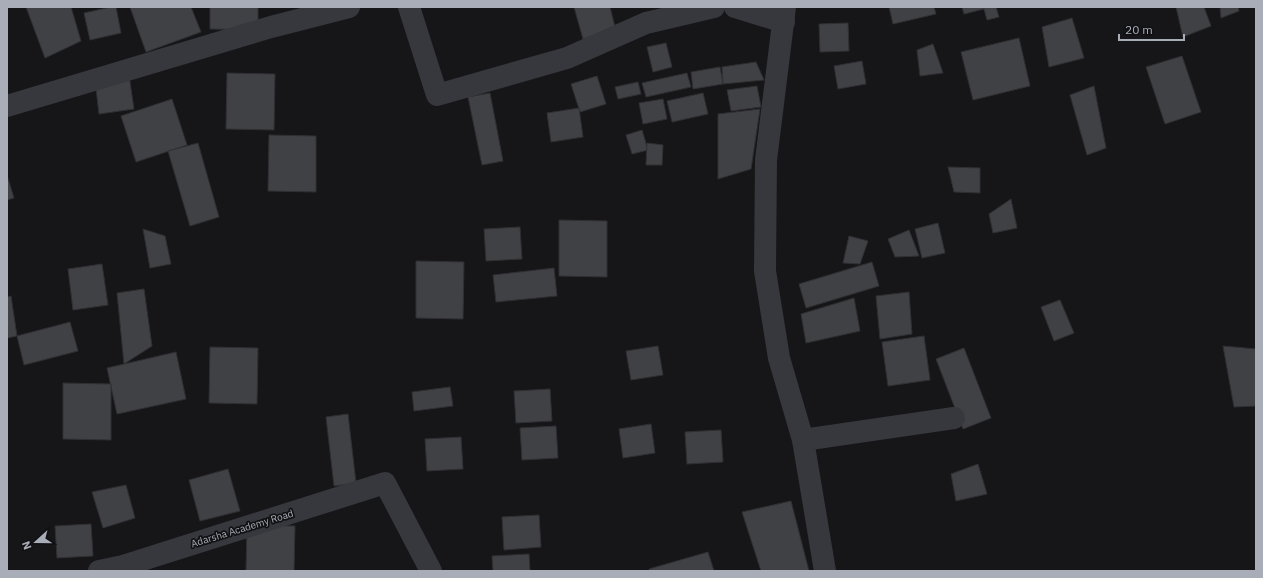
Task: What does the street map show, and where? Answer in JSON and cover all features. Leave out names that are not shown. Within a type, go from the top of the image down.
[{"type":"street","points":[[7,106],[264,29],[349,7]]},
{"type":"street","points":[[409,7],[437,95],[567,58],[646,23],[714,7]]},
{"type":"street","points":[[735,7],[785,14],[766,160],[766,271],[779,358],[803,440],[825,571]]},
{"type":"street","points":[[803,440],[954,418]]},
{"type":"street","name":"Adarsha Academy Road","points":[[99,571],[123,566],[385,484],[431,571]]},
{"type":"building","points":[[26,7],[71,7],[81,41],[45,58]]},
{"type":"building","points":[[116,7],[121,33],[90,40],[84,13]]},
{"type":"building","points":[[130,7],[191,7],[201,32],[146,52]]},
{"type":"building","points":[[210,7],[258,7],[258,30],[210,29]]},
{"type":"building","points":[[574,7],[610,7],[616,31],[583,39]]},
{"type":"building","points":[[889,7],[934,7],[936,14],[893,24]]},
{"type":"building","points":[[962,7],[996,7],[999,17],[987,20],[984,9],[964,14]]},
{"type":"building","points":[[1176,7],[1204,7],[1211,26],[1183,37]]},
{"type":"building","points":[[1220,7],[1238,7],[1239,11],[1221,18]]},
{"type":"building","points":[[1072,18],[1084,58],[1049,67],[1042,27]]},
{"type":"building","points":[[848,23],[849,51],[820,52],[819,24]]},
{"type":"building","points":[[1019,38],[1030,86],[973,100],[961,52]]},
{"type":"building","points":[[666,43],[672,67],[653,72],[647,47]]},
{"type":"building","points":[[933,44],[943,73],[920,76],[917,50]]},
{"type":"building","points":[[1182,56],[1201,112],[1165,124],[1146,67]]},
{"type":"building","points":[[862,61],[866,84],[838,89],[834,66]]},
{"type":"building","points":[[756,62],[764,80],[723,84],[722,67]]},
{"type":"building","points":[[720,67],[723,84],[693,89],[691,72]]},
{"type":"building","points":[[128,68],[134,109],[99,114],[94,72]]},
{"type":"building","points":[[227,73],[275,74],[274,130],[226,129]]},
{"type":"building","points":[[687,73],[691,87],[646,97],[642,83]]},
{"type":"building","points":[[597,76],[606,104],[580,112],[571,84]]},
{"type":"building","points":[[638,82],[641,94],[618,99],[615,87]]},
{"type":"building","points":[[757,86],[761,107],[731,111],[727,90]]},
{"type":"building","points":[[1094,86],[1106,148],[1087,155],[1070,95]]},
{"type":"building","points":[[490,93],[503,161],[482,165],[468,97]]},
{"type":"building","points":[[703,93],[708,114],[672,122],[667,101]]},
{"type":"building","points":[[172,99],[187,145],[136,162],[121,116]]},
{"type":"building","points":[[663,99],[667,119],[643,124],[639,103]]},
{"type":"building","points":[[579,108],[583,137],[551,142],[547,113]]},
{"type":"building","points":[[760,109],[751,169],[718,179],[718,114]]},
{"type":"building","points":[[642,130],[648,150],[632,154],[626,135]]},
{"type":"building","points":[[269,135],[316,136],[316,192],[268,191]]},
{"type":"building","points":[[198,143],[219,217],[190,226],[168,151]]},
{"type":"building","points":[[647,143],[663,145],[662,165],[646,165]]},
{"type":"building","points":[[948,167],[980,168],[980,193],[954,192]]},
{"type":"building","points":[[7,175],[14,198],[7,200]]},
{"type":"building","points":[[1011,199],[1017,228],[993,233],[989,214]]},
{"type":"building","points":[[559,220],[607,221],[607,277],[559,276]]},
{"type":"building","points":[[938,223],[945,253],[922,258],[915,229]]},
{"type":"building","points":[[520,227],[522,259],[486,261],[484,229]]},
{"type":"building","points":[[143,229],[165,236],[171,264],[150,268]]},
{"type":"building","points":[[909,230],[919,256],[895,257],[888,239]]},
{"type":"building","points":[[849,236],[868,241],[860,264],[843,263]]},
{"type":"building","points":[[416,261],[464,262],[463,319],[416,318]]},
{"type":"building","points":[[872,262],[879,286],[806,308],[799,284]]},
{"type":"building","points":[[102,264],[108,305],[73,310],[68,269]]},
{"type":"building","points":[[554,268],[557,296],[496,302],[493,275]]},
{"type":"building","points":[[144,289],[152,346],[124,364],[117,293]]},
{"type":"building","points":[[909,292],[912,334],[880,339],[876,296]]},
{"type":"building","points":[[11,296],[17,336],[7,338],[7,297]]},
{"type":"building","points":[[854,298],[860,331],[806,343],[801,314]]},
{"type":"building","points":[[1060,300],[1074,333],[1054,341],[1041,307]]},
{"type":"building","points":[[70,322],[78,351],[24,365],[17,336]]},
{"type":"building","points":[[924,336],[930,380],[888,386],[882,342]]},
{"type":"building","points":[[658,346],[663,375],[631,380],[626,351]]},
{"type":"building","points":[[1223,346],[1256,349],[1256,406],[1234,407]]},
{"type":"building","points":[[210,347],[258,348],[257,404],[209,403]]},
{"type":"building","points":[[964,348],[991,418],[963,429],[936,359]]},
{"type":"building","points":[[176,352],[186,399],[117,414],[107,368]]},
{"type":"building","points":[[63,383],[111,384],[111,440],[63,439]]},
{"type":"building","points":[[450,387],[453,406],[414,411],[412,392]]},
{"type":"building","points":[[550,389],[552,421],[516,423],[514,391]]},
{"type":"building","points":[[348,414],[356,483],[334,486],[326,417]]},
{"type":"building","points":[[651,424],[655,453],[623,458],[619,429]]},
{"type":"building","points":[[556,426],[558,458],[522,460],[520,428]]},
{"type":"building","points":[[721,430],[723,462],[687,464],[685,432]]},
{"type":"building","points":[[461,437],[463,469],[427,471],[425,439]]},
{"type":"building","points":[[978,464],[987,494],[956,501],[951,474]]},
{"type":"building","points":[[228,469],[240,511],[200,521],[189,480]]},
{"type":"building","points":[[126,485],[135,518],[103,528],[92,492]]},
{"type":"building","points":[[791,501],[809,571],[761,571],[742,512]]},
{"type":"building","points":[[539,515],[541,547],[504,550],[502,517]]},
{"type":"building","points":[[91,524],[93,556],[57,558],[55,526]]},
{"type":"building","points":[[247,525],[295,526],[294,571],[246,571]]},
{"type":"building","points":[[708,552],[714,571],[650,571],[649,569]]},
{"type":"building","points":[[529,554],[530,571],[493,571],[492,556]]}]
